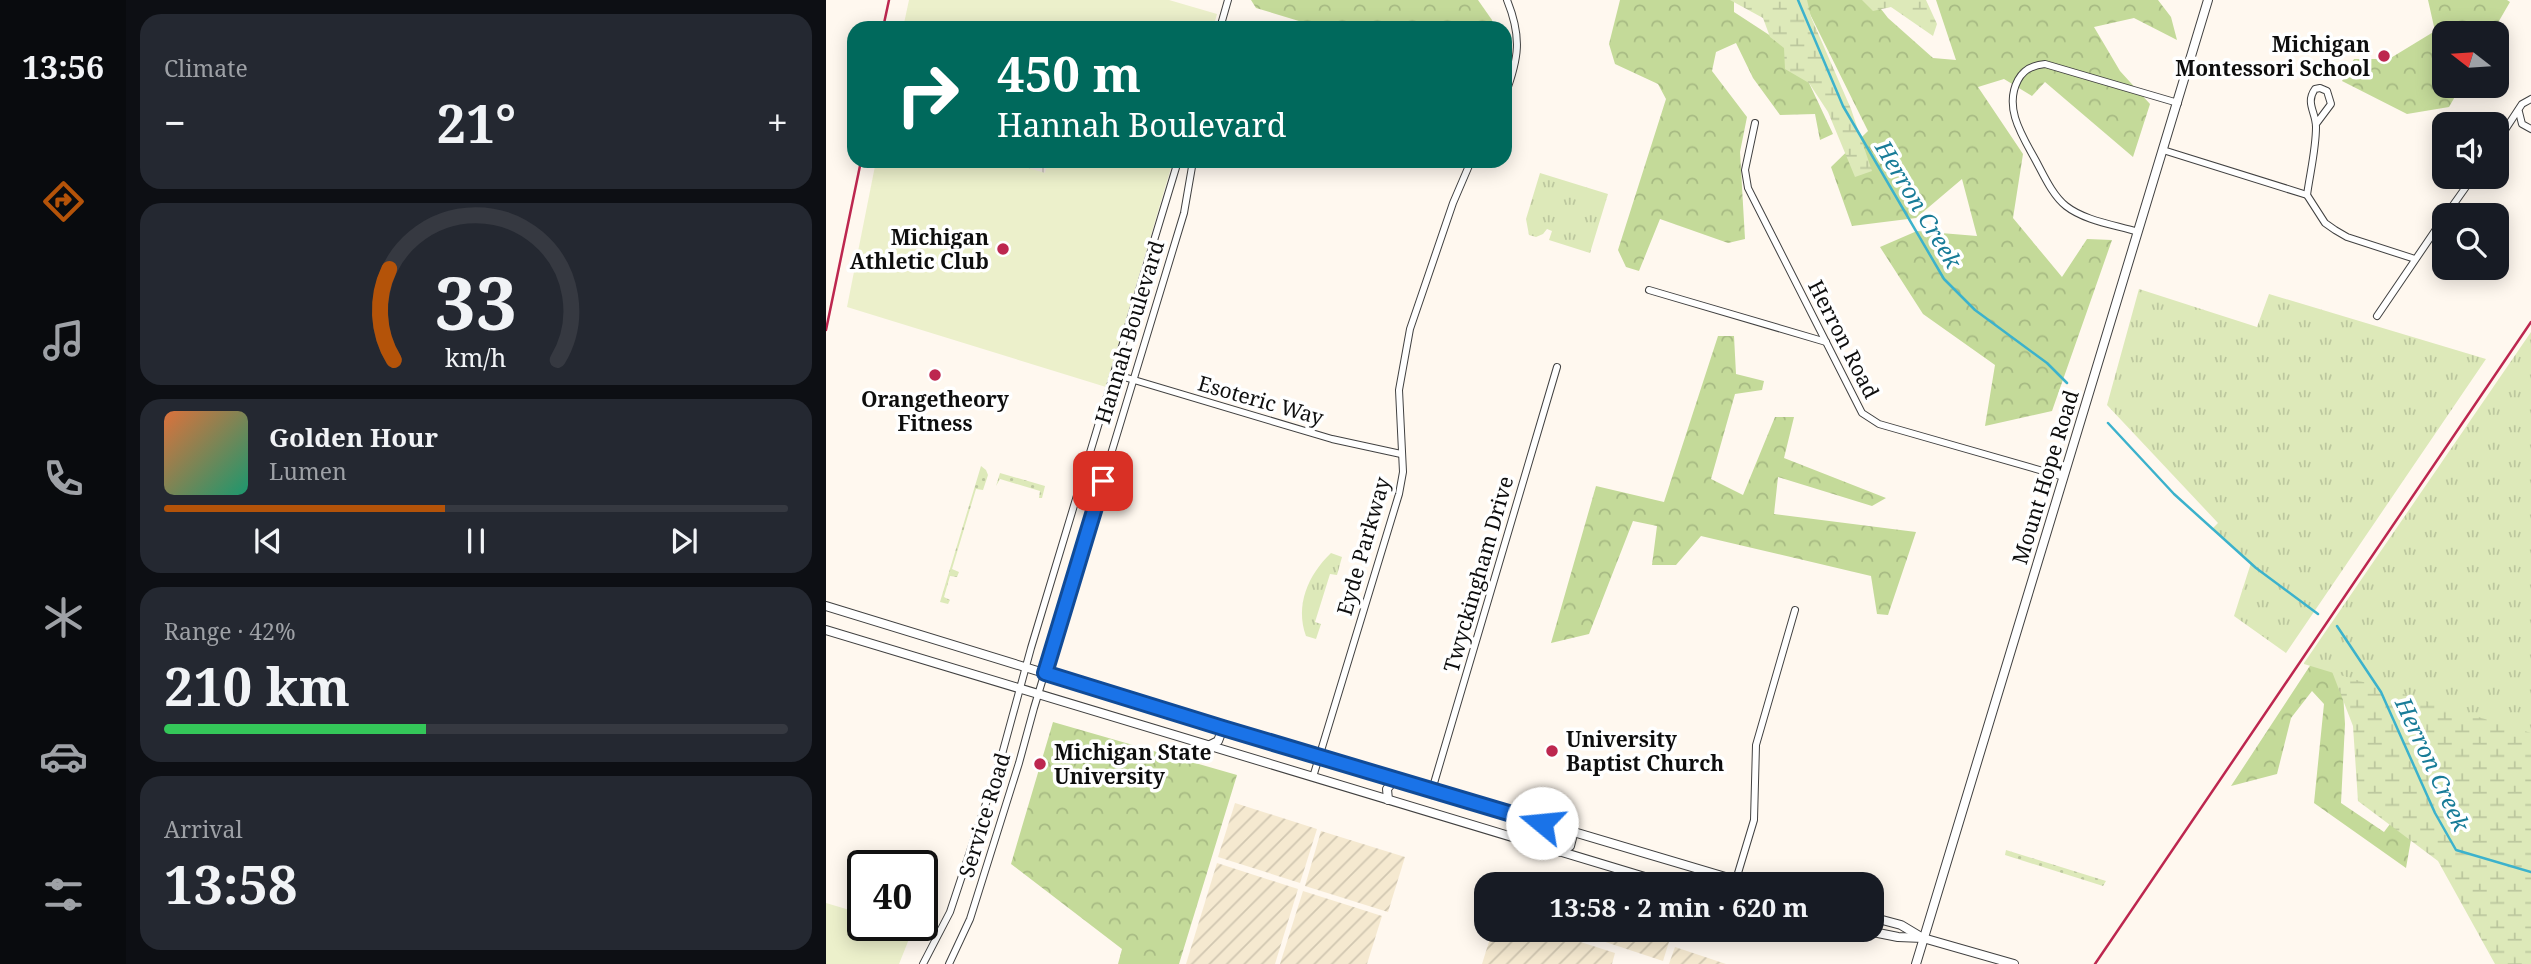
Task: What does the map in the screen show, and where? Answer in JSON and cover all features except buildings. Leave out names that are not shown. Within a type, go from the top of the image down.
[{"type":"street","points":[[1222,21],[1228,0]]},
{"type":"street","points":[[1507,0],[1517,24],[1516,61],[1512,73]]},
{"type":"street","name":"Mount Hope Road","points":[[1916,964],[2208,0]]},
{"type":"street","points":[[2138,232],[2080,214],[2061,201],[2044,176],[2017,124],[2013,104],[2015,88],[2026,70],[2045,64],[2178,103]]},
{"type":"street","points":[[2307,195],[2316,124],[2310,102],[2311,94],[2320,88],[2327,91],[2331,104],[2316,124]]},
{"type":"street","points":[[2509,125],[2522,104],[2531,99]]},
{"type":"street","points":[[2519,111],[2522,124],[2531,128]]},
{"type":"street","name":"Herron Road","points":[[1755,123],[1745,170],[1748,188],[1858,408],[1870,420],[2064,477]]},
{"type":"street","points":[[2163,150],[2307,195],[2325,223],[2335,230],[2347,237],[2415,259]]},
{"type":"street","name":"Hannah Boulevard","points":[[923,964],[950,912],[1001,758],[1176,168]]},
{"type":"street","name":"Hannah Boulevard","points":[[1045,673],[1184,213],[1192,168]]},
{"type":"street","name":"Eyde Parkway","points":[[1313,777],[1399,494],[1403,472],[1399,390],[1410,330],[1453,203],[1468,168]]},
{"type":"street","points":[[2377,316],[2432,235]]},
{"type":"street","points":[[1649,290],[1826,342]]},
{"type":"street","name":"Twyckingham Drive","points":[[1432,790],[1558,367]]},
{"type":"street","name":"Esoteric Way","points":[[1114,374],[1332,439],[1401,454]]},
{"type":"street","points":[[826,606],[1703,872]]},
{"type":"street","points":[[1739,872],[1754,820],[1756,745],[1796,610]]},
{"type":"street","points":[[826,630],[1628,872]]},
{"type":"street","name":"Service Road","points":[[949,964],[970,919],[1045,673]]},
{"type":"street","points":[[1208,746],[1218,741],[1223,728]]},
{"type":"street","points":[[1388,800],[1387,789],[1395,779]]},
{"type":"street","points":[[1562,852],[1570,846],[1570,831]]},
{"type":"street","points":[[1884,921],[1900,925],[1923,938],[2014,964]]},
{"type":"street","points":[[1884,934],[1923,938]]},
{"type":"shaded area","points":[[1028,168],[1046,168],[1045,173]]},
{"type":"shaded area","points":[[1235,803],[1317,829],[1300,883],[1218,857]]},
{"type":"shaded area","points":[[1321,831],[1405,857],[1388,912],[1305,886]]},
{"type":"shaded area","points":[[1217,863],[1298,889],[1275,964],[1186,964]]},
{"type":"shaded area","points":[[1303,891],[1382,916],[1367,964],[1280,964]]},
{"type":"shaded area","points":[[1489,942],[1581,942],[1615,953],[1612,964],[1482,964]]},
{"type":"shaded area","points":[[1605,942],[1669,942],[1663,961]]},
{"type":"shaded area","points":[[1675,947],[1726,964],[1669,964]]},
{"type":"green space","points":[[909,0],[1169,0],[1217,14],[1215,21],[904,21]]},
{"type":"green space","points":[[1251,0],[1478,0],[1492,21],[1299,21],[1256,8]]},
{"type":"green space","points":[[1620,0],[1734,0],[1734,12],[1794,51],[1833,134],[1820,140],[1815,114],[1780,115],[1753,78],[1736,43],[1716,52],[1712,71],[1747,117],[1740,152],[1745,239],[1728,243],[1660,219],[1639,271],[1626,267],[1618,250],[1666,99],[1658,84],[1615,64],[1609,44]]},
{"type":"green space","points":[[1730,0],[1807,0],[1811,17],[1851,109],[1872,171],[1855,177],[1828,112],[1809,83],[1785,69],[1784,48],[1770,37],[1763,18]]},
{"type":"green space","points":[[1803,0],[1874,0],[1888,18],[1933,58],[1956,60],[1936,0],[2158,0],[2171,17],[2177,40],[2134,18],[2094,27],[2120,71],[2150,104],[2133,157],[2045,82],[2032,96],[2004,79],[1978,87],[2023,154],[2013,218],[2062,277],[2087,239],[2112,240],[2052,411],[1985,426],[1995,365],[1923,314],[1880,247],[1917,231],[1977,236],[1962,179],[1916,218],[1852,226],[1831,167],[1868,131]]},
{"type":"green space","points":[[1862,0],[1926,0],[1937,24],[1933,36],[1891,7],[1873,11]]},
{"type":"green space","points":[[2428,0],[2510,2],[2499,21],[2433,21]]},
{"type":"green space","points":[[2432,33],[2432,98],[2454,98],[2449,107],[2407,114],[2342,81],[2354,59],[2389,59]]},
{"type":"green space","points":[[2335,41],[2354,41],[2357,48],[2335,51]]},
{"type":"green space","name":"Michigan Athletic Club","points":[[875,168],[1171,168],[1106,387],[847,307]]},
{"type":"green space","points":[[1540,173],[1608,194],[1590,253],[1549,240],[1552,231],[1547,229],[1536,237],[1529,235],[1526,219]]},
{"type":"green space","points":[[2139,289],[2257,327],[2269,294],[2486,359],[2286,653],[2234,616],[2251,563],[2212,529],[2218,523],[2107,405]]},
{"type":"green space","points":[[2531,332],[2531,733],[2304,664],[2304,663]]},
{"type":"green space","points":[[1718,336],[1734,336],[1736,374],[1764,381],[1762,390],[1735,394],[1711,479],[1743,495],[1775,417],[1794,417],[1784,458],[1886,498],[1872,506],[1778,477],[1774,514],[1916,532],[1888,615],[1877,614],[1871,576],[1701,536],[1676,565],[1652,565],[1657,526],[1633,521],[1589,634],[1551,643],[1596,486],[1664,502]]},
{"type":"green space","points":[[981,466],[988,475],[983,490],[976,489],[952,569],[959,572],[957,577],[950,576],[944,597],[950,600],[948,604],[940,602]]},
{"type":"green space","points":[[1000,473],[1045,486],[1042,498],[1039,498],[1040,491],[1000,479],[996,486]]},
{"type":"green space","points":[[1331,553],[1342,557],[1337,575],[1330,574],[1315,622],[1321,624],[1316,639],[1306,636],[1303,602],[1310,581]]},
{"type":"green space","points":[[2531,616],[2531,964],[2495,964],[2438,861],[2358,801],[2353,726],[2326,656]]},
{"type":"green space","points":[[2317,655],[2341,662],[2345,724],[2341,803],[2384,832],[2408,800],[2416,811],[2406,868],[2314,803],[2324,704],[2312,691],[2291,718],[2277,774],[2231,786]]},
{"type":"green space","points":[[1053,722],[1237,775],[1179,964],[1118,964],[1122,949],[1011,864]]},
{"type":"green space","points":[[2006,850],[2106,881],[2103,886],[2005,855]]},
{"type":"green space","points":[[826,903],[847,909],[847,941],[908,941],[899,964],[826,964]]},
{"type":"waterway","name":"Herron Creek","points":[[1798,0],[1843,106],[1944,279],[1975,310],[2047,363],[2067,383]]},
{"type":"waterway","name":"Herron Creek","points":[[2108,423],[2174,494],[2256,568],[2318,614]]},
{"type":"waterway","name":"Herron Creek","points":[[2337,626],[2381,692],[2435,813],[2456,850],[2531,872]]},
{"type":"railway","points":[[884,21],[889,0]]},
{"type":"railway","points":[[826,330],[860,168]]},
{"type":"railway","points":[[2095,964],[2531,322]]},
{"type":"place","name":"Michigan Montessori School","points":[[2384,56]]},
{"type":"place","name":"Michigan Athletic Club","points":[[1003,249]]},
{"type":"place","name":"Orangetheory Fitness","points":[[935,375]]},
{"type":"place","name":"University Baptist Church","points":[[1552,751]]},
{"type":"place","name":"Michigan State University","points":[[1040,764]]},
{"type":"route","points":[[1103,481],[1045,673],[1542,823]]}]
